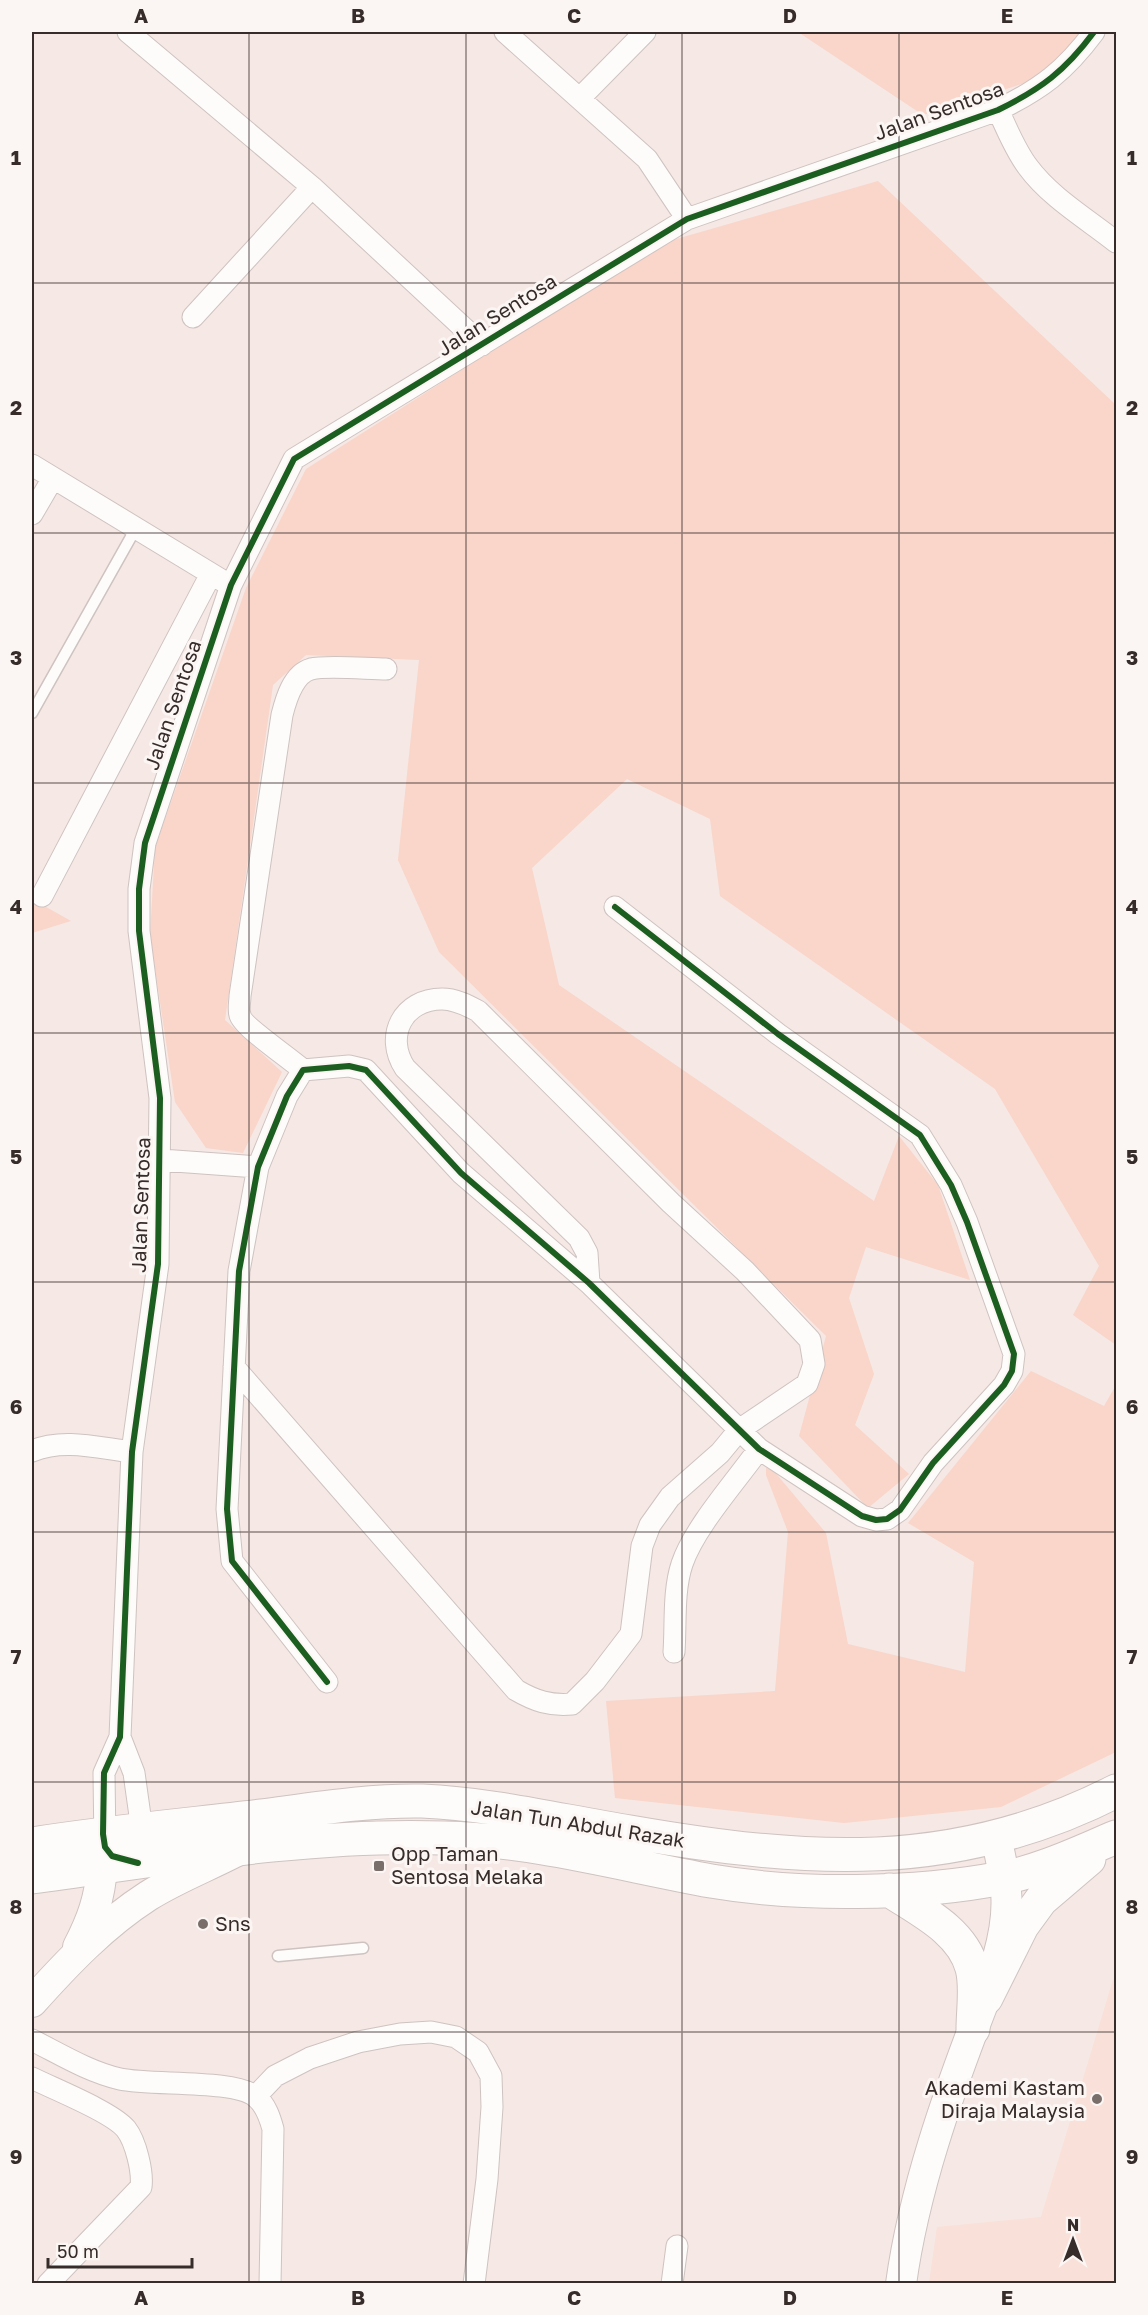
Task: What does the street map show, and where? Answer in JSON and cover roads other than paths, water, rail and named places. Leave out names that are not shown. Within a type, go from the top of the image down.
[{"type":"highway","name":"Jalan Tun Abdul Razak","points":[[32,1844],[359,1804],[420,1801],[496,1807],[720,1847],[812,1856],[912,1853],[955,1847],[996,1837],[1083,1808],[1116,1791]]},
{"type":"highway","name":"Jalan Tun Abdul Razak","points":[[32,1877],[240,1850],[387,1838],[446,1838],[520,1845],[715,1881],[801,1890],[889,1890],[1005,1878],[1052,1863],[1116,1837]]},
{"type":"highway","points":[[986,1998],[1022,1926],[1041,1900],[1116,1837]]},
{"type":"highway","points":[[889,1890],[946,1929],[966,1954],[973,1970],[974,2029]]},
{"type":"main road","points":[[901,2283],[915,2212],[986,1998],[1007,1923],[1009,1903],[996,1837]]},
{"type":"main road","points":[[32,2002],[72,1958],[123,1914],[151,1895],[240,1850]]},
{"type":"main road","points":[[72,1958],[97,1906],[102,1868]]},
{"type":"street","points":[[128,32],[312,187],[482,345]]},
{"type":"street","points":[[505,32],[647,159],[687,219]]},
{"type":"street","points":[[580,98],[645,32]]},
{"type":"street","name":"Jalan Sentosa","points":[[103,1834],[104,1773],[120,1737],[132,1452],[158,1264],[160,1098],[139,931],[139,889],[145,843],[231,585],[294,459],[687,219],[998,110],[1032,94],[1055,77],[1077,55],[1094,32]]},
{"type":"street","points":[[998,110],[1017,151],[1028,168],[1044,185],[1116,242]]},
{"type":"street","points":[[193,317],[312,187]]},
{"type":"street","points":[[32,465],[231,585]]},
{"type":"street","points":[[32,514],[53,478]]},
{"type":"street","points":[[37,893],[211,574]]},
{"type":"street","points":[[386,669],[310,669],[299,677],[288,695],[282,715],[240,996],[240,1016],[249,1030],[275,1045],[303,1070],[349,1066],[366,1070],[461,1173],[589,1283],[759,1449],[862,1516],[876,1520],[887,1519],[900,1510],[933,1463],[1004,1385],[1012,1371],[1014,1354],[967,1222],[951,1185],[920,1135],[778,1034],[615,907]]},
{"type":"street","points":[[234,1367],[516,1690],[532,1700],[554,1706],[572,1704],[595,1681],[631,1634],[642,1546],[650,1526],[670,1497],[720,1453],[739,1430],[807,1384],[814,1364],[810,1340],[745,1271],[671,1203],[478,1011],[464,1004],[441,998],[409,1011],[398,1024],[395,1047],[398,1058],[405,1068],[579,1238],[587,1253],[589,1283]]},
{"type":"street","points":[[303,1070],[287,1096],[258,1167],[239,1271],[227,1509],[232,1561],[327,1682]]},
{"type":"street","points":[[160,1160],[258,1167]]},
{"type":"street","points":[[32,1451],[63,1443],[132,1452]]},
{"type":"street","points":[[674,1652],[678,1580],[682,1563],[692,1541],[759,1449]]},
{"type":"street","name":"Jalan Sentosa","points":[[120,1737],[134,1773],[142,1830]]},
{"type":"street","points":[[103,1834],[105,1847],[112,1856],[138,1863]]},
{"type":"street","points":[[256,2096],[275,2076],[301,2062],[358,2042],[400,2034],[431,2032],[456,2037],[478,2052],[491,2076],[492,2108],[487,2179],[474,2283]]},
{"type":"street","points":[[32,2040],[87,2067],[119,2079],[154,2084],[234,2087],[256,2096],[267,2111],[273,2129],[270,2283]]},
{"type":"street","points":[[32,2078],[115,2120],[127,2130],[143,2172],[141,2187],[48,2283]]},
{"type":"street","points":[[672,2283],[677,2246]]},
{"type":"lane","points":[[32,713],[136,528]]},
{"type":"lane","points":[[278,1956],[363,1948]]},
{"type":"place","name":"Opp Taman Sentosa Melaka","points":[[379,1866]]},
{"type":"place","name":"Sns","points":[[203,1924]]},
{"type":"place","name":"Akademi Kastam Diraja Malaysia","points":[[1097,2099]]}]
